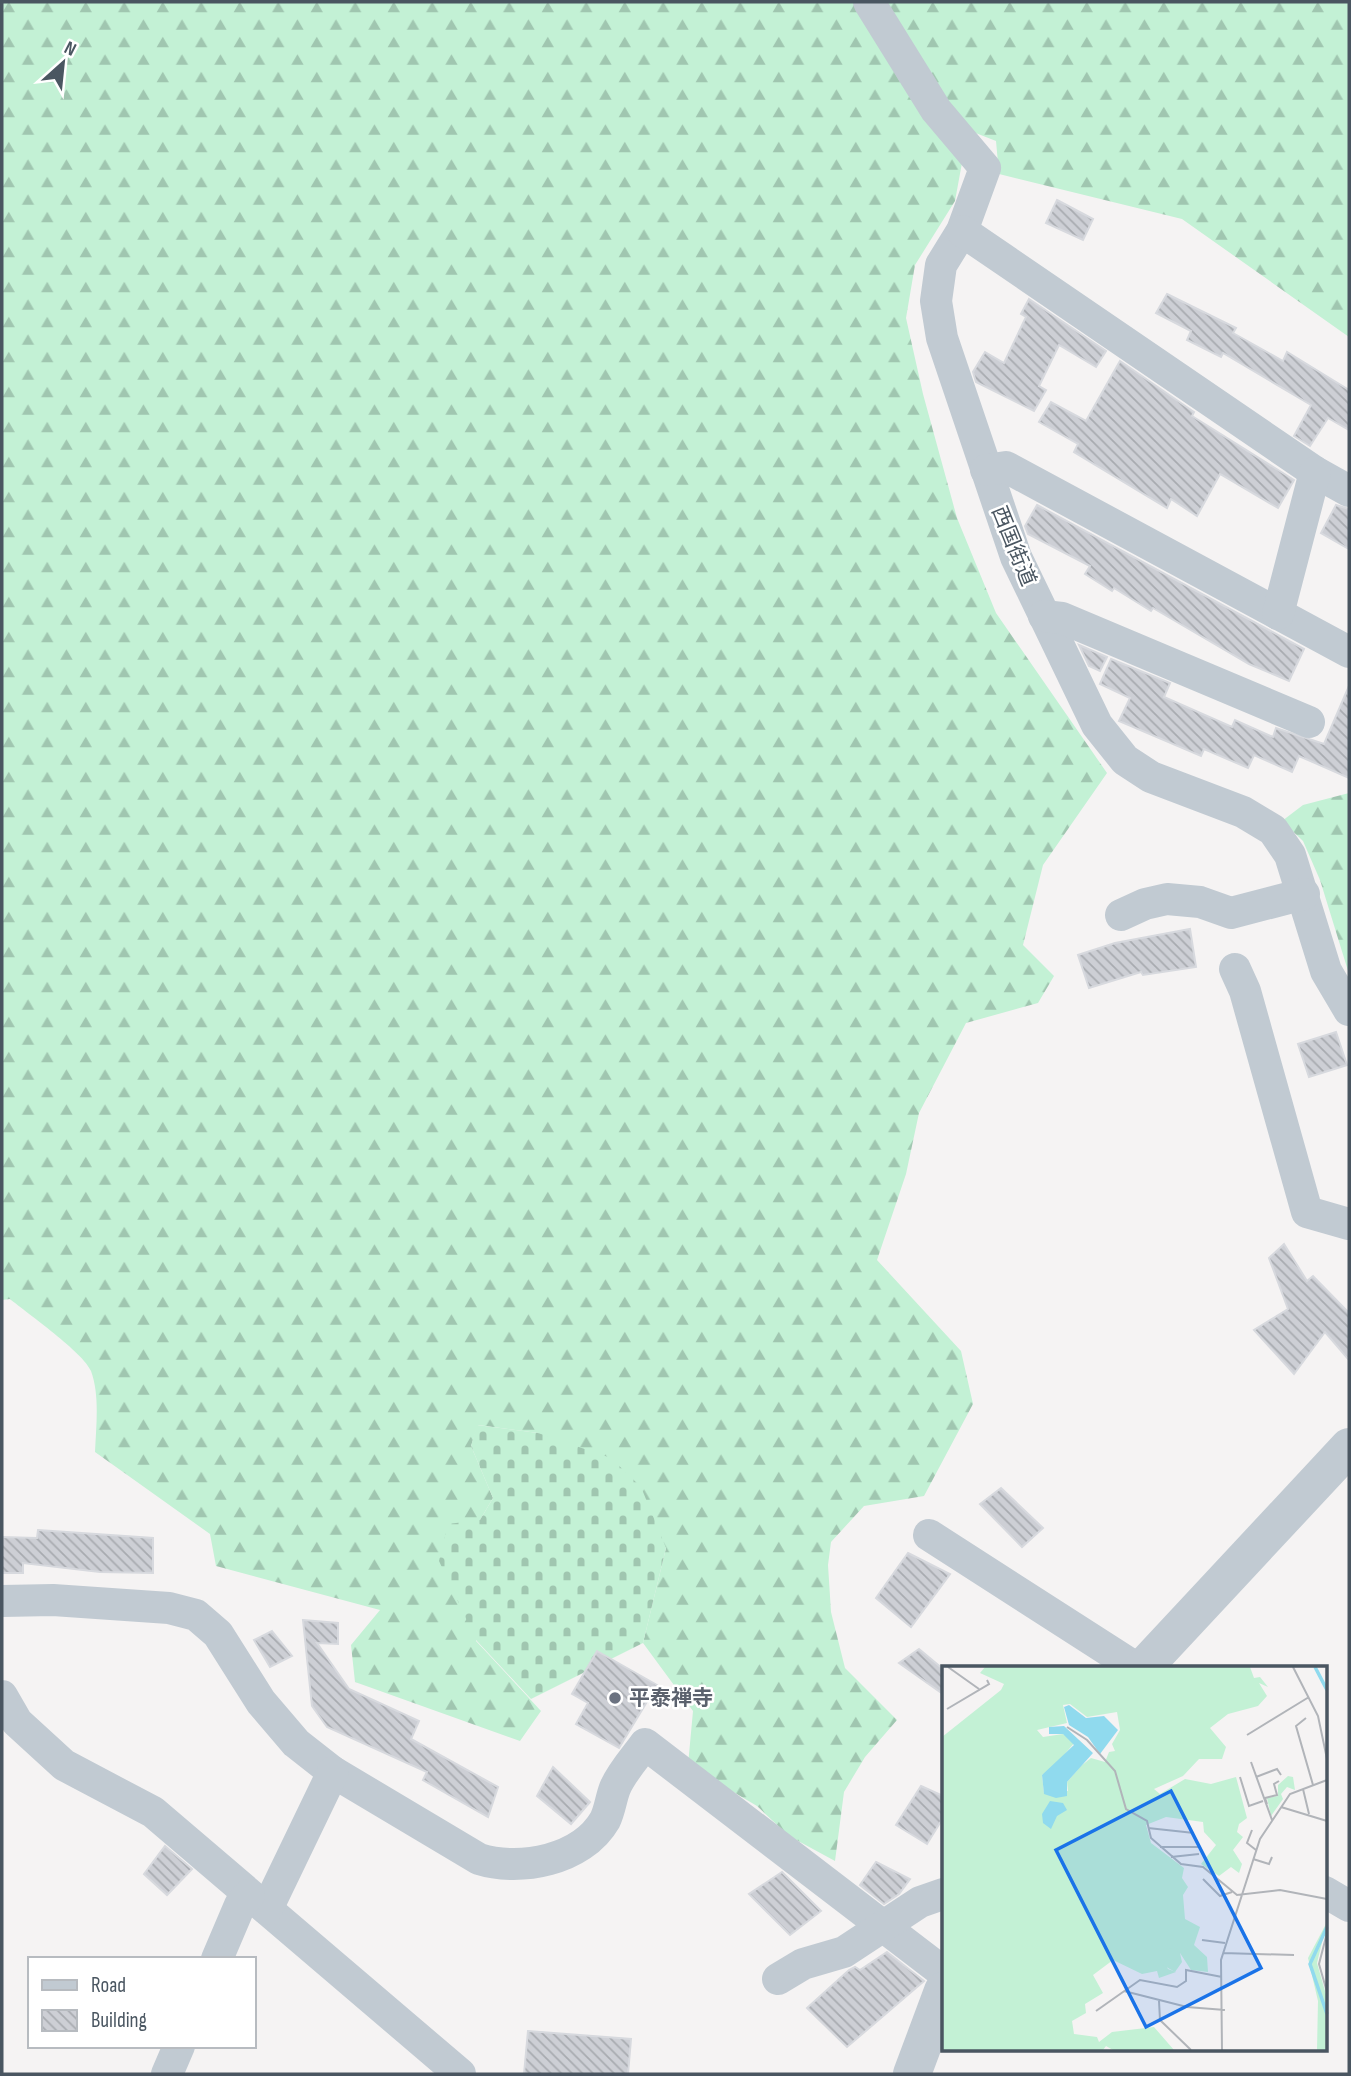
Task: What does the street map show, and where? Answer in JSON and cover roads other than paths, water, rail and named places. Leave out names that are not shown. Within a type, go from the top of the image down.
[{"type":"street","name":"西国街道","points":[[869,2],[936,110],[985,168],[962,231],[941,265],[936,301],[942,338],[986,470],[1016,557],[1044,616],[1097,725],[1125,760],[1151,777],[1243,812],[1273,830],[1290,855],[1326,971],[1349,1010]]},
{"type":"street","points":[[962,231],[1315,472],[1349,491]]},
{"type":"street","points":[[986,470],[1006,467],[1349,652]]},
{"type":"street","points":[[1278,614],[1315,472]]},
{"type":"street","points":[[1044,616],[1062,618],[1309,722]]},
{"type":"street","points":[[1121,915],[1145,904],[1167,900],[1200,902],[1231,914],[1304,894]]},
{"type":"street","points":[[1235,969],[1245,991],[1307,1212],[1349,1224]]},
{"type":"street","points":[[1145,1666],[1349,1447]]},
{"type":"street","points":[[929,1535],[1133,1666]]},
{"type":"street","points":[[2,1601],[53,1600],[121,1604],[169,1608],[196,1615],[218,1634],[261,1702],[296,1743],[333,1772],[479,1859],[495,1864],[561,1857],[589,1838],[605,1819],[615,1786],[645,1744],[942,1971]]},
{"type":"street","points":[[2,1696],[17,1722],[64,1765],[153,1812],[460,2074]]},
{"type":"street","points":[[258,1902],[333,1772]]},
{"type":"street","points":[[1326,1893],[1349,1906]]},
{"type":"street","points":[[778,1979],[803,1964],[845,1952],[920,1902],[942,1894]]},
{"type":"street","points":[[218,1957],[240,1905],[258,1902]]},
{"type":"street","points":[[912,2074],[942,1994]]},
{"type":"street","points":[[167,2074],[178,2048]]},
{"type":"place","name":"平泰禅寺","points":[[615,1698]]}]
